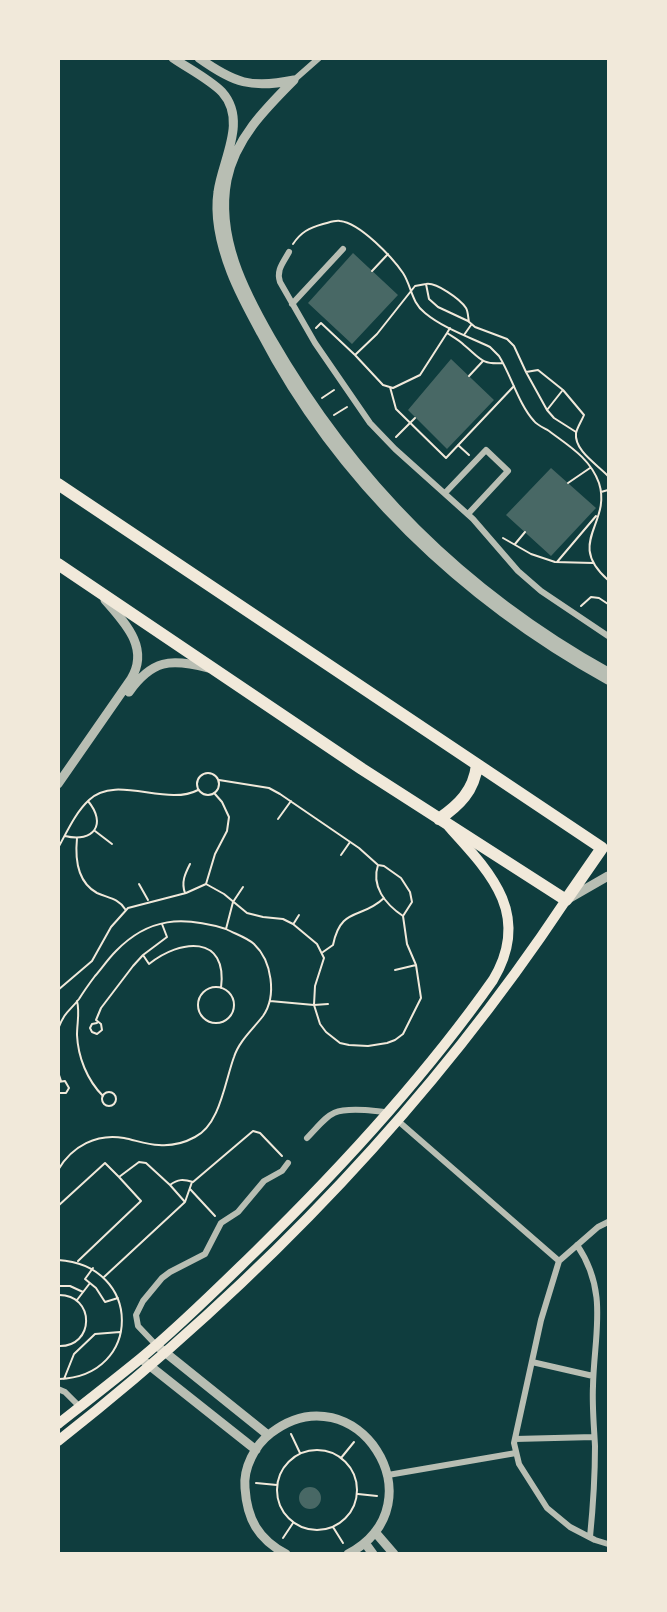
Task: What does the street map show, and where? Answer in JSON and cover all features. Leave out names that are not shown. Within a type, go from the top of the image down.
[{"type":"main road","points":[[58,484],[492,776],[605,849],[493,1003],[398,1121],[297,1229],[166,1353],[58,1441]]},
{"type":"main road","points":[[58,564],[442,821],[566,900]]},
{"type":"main road","points":[[442,821],[466,796],[474,780],[477,765]]},
{"type":"main road","points":[[58,1424],[156,1345],[272,1236],[387,1112],[499,970],[507,934],[506,908],[502,895],[491,877],[442,821]]},
{"type":"street","points":[[173,58],[221,92],[229,103],[233,130],[217,202],[219,231],[224,251],[242,297],[269,349],[290,385],[323,433],[374,496],[460,579],[530,632],[609,680]]},
{"type":"street","points":[[199,58],[239,82],[271,84],[294,80]]},
{"type":"street","points":[[319,58],[294,80],[255,122],[238,149],[227,180],[224,201],[230,248],[240,277],[266,330],[323,422],[367,477],[407,521],[485,591],[531,624],[609,672]]},
{"type":"street","points":[[292,304],[343,249]]},
{"type":"street","points":[[289,252],[278,275],[310,335],[370,423],[468,514],[518,571],[541,591],[609,636]]},
{"type":"street","points":[[445,493],[486,450],[508,471],[468,514]]},
{"type":"street","points":[[58,784],[131,679],[138,663],[137,648],[132,635],[121,618],[96,589]]},
{"type":"street","points":[[58,792],[134,686],[150,669],[176,663],[199,665],[216,670]]},
{"type":"street","points":[[566,900],[609,876]]},
{"type":"street","points":[[307,1138],[336,1111],[343,1109],[387,1112],[559,1261]]},
{"type":"street","points":[[268,1435],[156,1345],[138,1326],[136,1315],[143,1301],[162,1278],[205,1254],[221,1223],[238,1212],[264,1181],[282,1171],[288,1162]]},
{"type":"street","points":[[609,1222],[598,1227],[559,1261],[545,1302],[515,1439],[516,1454],[525,1475],[547,1508],[570,1527],[609,1544]]},
{"type":"street","points":[[578,1245],[591,1267],[597,1295],[597,1336],[593,1376],[594,1490],[590,1537]]},
{"type":"street","points":[[141,1358],[256,1450]]},
{"type":"street","points":[[532,1362],[593,1376]]},
{"type":"street","points":[[190,1397],[202,1382]]},
{"type":"street","points":[[58,1389],[65,1392],[80,1407]]},
{"type":"street","points":[[286,1554],[275,1548],[256,1529],[246,1507],[244,1483],[250,1459],[268,1435],[286,1423],[305,1417],[329,1417],[352,1425],[370,1440],[384,1460],[390,1483],[388,1507],[375,1532],[365,1543],[349,1553]]},
{"type":"street","points":[[515,1439],[594,1437]]},
{"type":"street","points":[[388,1475],[516,1454]]},
{"type":"street","points":[[375,1532],[394,1554]]},
{"type":"street","points":[[365,1543],[373,1554]]},
{"type":"path","points":[[289,252],[294,241],[308,229],[339,220],[349,223],[388,254],[403,273],[417,305],[425,313],[490,347],[503,363],[534,420],[582,456],[591,467],[601,492],[601,512],[592,531],[590,554],[593,563],[609,580]]},
{"type":"path","points":[[372,271],[388,254]]},
{"type":"path","points":[[426,284],[429,299],[449,314],[507,339],[514,346],[547,410],[554,418],[576,432],[582,450],[609,476]]},
{"type":"path","points":[[355,355],[377,334],[415,286],[436,284],[459,301],[467,309],[470,323],[464,335]]},
{"type":"path","points":[[310,335],[325,318]]},
{"type":"path","points":[[321,323],[383,385],[393,388],[420,375],[450,327]]},
{"type":"path","points":[[447,333],[486,363],[503,363]]},
{"type":"path","points":[[469,376],[483,361]]},
{"type":"path","points":[[526,372],[538,370],[563,390],[584,415],[576,432]]},
{"type":"path","points":[[312,405],[343,384]]},
{"type":"path","points":[[390,387],[396,409],[446,458],[514,385]]},
{"type":"path","points":[[547,410],[563,390]]},
{"type":"path","points":[[323,422],[354,402]]},
{"type":"path","points":[[390,444],[415,418]]},
{"type":"path","points":[[458,445],[475,462]]},
{"type":"path","points":[[568,483],[591,467]]},
{"type":"path","points":[[601,492],[609,490]]},
{"type":"path","points":[[557,562],[601,512]]},
{"type":"path","points":[[483,530],[531,554],[557,562],[593,563]]},
{"type":"path","points":[[515,544],[525,532]]},
{"type":"path","points":[[575,614],[591,597],[600,598],[608,603]]},
{"type":"path","points":[[203,774],[214,774],[219,780],[219,788],[215,794],[207,795],[198,789],[197,782],[203,774]]},
{"type":"path","points":[[206,884],[247,913],[283,919],[293,924],[322,952],[324,958],[315,986],[314,1005],[320,1024],[340,1043],[368,1046],[387,1043],[403,1034],[421,998],[416,965],[407,944],[403,915],[412,902],[410,892],[401,878],[384,866],[378,865],[350,842],[269,788],[219,780]]},
{"type":"path","points":[[58,848],[88,801],[98,795],[115,791],[144,791],[183,796],[198,789]]},
{"type":"path","points":[[58,990],[92,961],[111,927],[126,910],[149,901],[186,893],[206,884],[215,854],[227,831],[229,817],[222,802],[215,794]]},
{"type":"path","points":[[65,836],[77,838],[90,835],[94,831],[98,821],[88,801]]},
{"type":"path","points":[[278,819],[291,801]]},
{"type":"path","points":[[94,831],[112,844]]},
{"type":"path","points":[[77,838],[76,858],[82,878],[97,893],[115,899],[126,910]]},
{"type":"path","points":[[341,855],[350,842]]},
{"type":"path","points":[[186,893],[183,887],[184,877],[190,864]]},
{"type":"path","points":[[378,865],[375,875],[377,886],[394,910],[403,915]]},
{"type":"path","points":[[139,884],[149,901]]},
{"type":"path","points":[[226,928],[233,902],[243,887]]},
{"type":"path","points":[[322,952],[333,945],[336,929],[347,917],[376,905],[384,898]]},
{"type":"path","points":[[293,924],[299,915]]},
{"type":"path","points":[[58,1029],[66,1011],[77,1001],[114,952],[142,931],[162,924],[185,920],[226,928],[247,939],[261,953],[270,978],[270,1001],[264,1014],[235,1053],[220,1103],[209,1124],[200,1134],[179,1143],[165,1145],[117,1137],[98,1138],[76,1150],[58,1170]]},
{"type":"path","points":[[97,1023],[97,1015],[101,1008],[142,955],[166,937],[162,924]]},
{"type":"path","points":[[142,955],[149,964],[181,946],[198,945],[213,952],[220,965],[220,988]]},
{"type":"path","points":[[395,970],[416,965]]},
{"type":"path","points":[[220,988],[230,994],[233,999],[233,1010],[231,1016],[222,1022],[210,1022],[198,1009],[200,997],[208,989],[220,988]]},
{"type":"path","points":[[77,1001],[80,1057],[91,1081],[103,1096],[102,1100],[106,1105],[113,1105],[115,1101],[113,1093],[109,1092],[103,1096]]},
{"type":"path","points":[[270,1001],[328,1004]]},
{"type":"path","points":[[58,1072],[60,1082],[67,1082],[69,1088],[66,1093],[58,1093]]},
{"type":"path","points":[[104,1277],[185,1202],[193,1182],[253,1131],[260,1133],[288,1162]]},
{"type":"path","points":[[119,1177],[139,1162],[146,1163],[185,1202]]},
{"type":"path","points":[[58,1206],[105,1163],[141,1201],[77,1262]]},
{"type":"path","points":[[170,1185],[177,1180],[184,1179],[193,1182]]},
{"type":"path","points":[[190,1189],[221,1223]]},
{"type":"path","points":[[58,1260],[77,1262],[93,1268],[104,1277],[118,1298],[122,1318],[119,1339],[110,1357],[94,1371],[75,1378],[58,1379]]},
{"type":"path","points":[[93,1268],[85,1279],[96,1288],[105,1302],[118,1298]]},
{"type":"path","points":[[76,1300],[90,1283]]},
{"type":"path","points":[[58,1286],[70,1286],[83,1292]]},
{"type":"path","points":[[58,1295],[65,1295],[76,1300],[85,1311],[87,1318],[80,1338],[71,1344],[58,1346]]},
{"type":"path","points":[[64,1379],[74,1354],[95,1334],[120,1332]]},
{"type":"path","points":[[80,1338],[86,1344]]},
{"type":"path","points":[[286,1423],[300,1453]]},
{"type":"path","points":[[341,1458],[361,1432]]},
{"type":"path","points":[[316,1449],[329,1451],[341,1458],[350,1467],[356,1480],[357,1494],[353,1508],[345,1519],[333,1527],[319,1530],[305,1529],[293,1522],[278,1502],[277,1485],[284,1466],[300,1453],[316,1449]]},
{"type":"path","points":[[244,1483],[277,1485]]},
{"type":"path","points":[[357,1494],[388,1497]]},
{"type":"path","points":[[275,1548],[293,1522]]},
{"type":"path","points":[[333,1527],[349,1553]]},
{"type":"building","points":[[353,253],[398,295],[352,344],[308,303]]},
{"type":"building","points":[[451,359],[494,400],[447,449],[408,410]]},
{"type":"building","points":[[551,468],[596,508],[551,556],[506,515]]},
{"type":"building","points":[[310,1487],[318,1490],[321,1498],[318,1506],[310,1509],[302,1506],[299,1498],[302,1490]]}]
